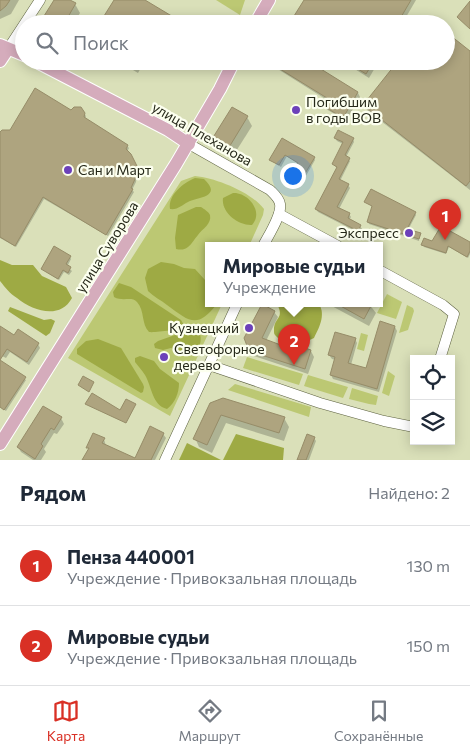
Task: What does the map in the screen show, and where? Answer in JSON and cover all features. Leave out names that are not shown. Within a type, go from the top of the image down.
[{"type":"main road","points":[[260,15],[269,0]]},
{"type":"main road","points":[[0,61],[4,47]]},
{"type":"main road","name":"улица Плеханова","points":[[52,70],[168,130],[189,144]]},
{"type":"main road","name":"улица Суворова","points":[[0,444],[189,144],[230,70]]},
{"type":"street","points":[[29,15],[40,0]]},
{"type":"street","points":[[4,47],[15,33]]},
{"type":"street","name":"улица Плеханова","points":[[189,144],[270,190],[280,204],[279,214]]},
{"type":"street","points":[[265,242],[279,214],[331,242]]},
{"type":"street","points":[[383,272],[443,305],[454,314],[441,355]]},
{"type":"street","points":[[165,460],[235,307]]},
{"type":"street","points":[[209,365],[320,403],[410,426]]},
{"type":"green space","points":[[216,0],[245,0],[240,15]]},
{"type":"green space","points":[[195,176],[213,180],[233,187],[251,197],[264,209],[251,242],[205,242],[205,307],[221,307],[170,416],[68,358],[181,181]]},
{"type":"green space","points":[[195,178],[204,179],[211,189],[210,193],[178,208],[170,209],[171,199],[177,190]]},
{"type":"green space","points":[[233,193],[244,196],[253,204],[256,214],[252,225],[237,221],[225,209],[223,198]]},
{"type":"green space","points":[[196,207],[201,207],[209,213],[210,221],[188,247],[182,250],[176,249],[175,238],[178,215]]},
{"type":"green space","points":[[0,260],[12,265],[33,265],[42,276],[66,287],[72,298],[67,305],[54,311],[38,310],[23,303],[0,281]]},
{"type":"green space","points":[[161,262],[195,269],[205,280],[205,307],[214,307],[198,320],[182,316],[148,291],[145,278],[148,269]]},
{"type":"green space","points":[[119,283],[131,287],[181,320],[185,327],[149,332],[141,309],[135,300],[114,297],[113,292]]},
{"type":"green space","points":[[387,294],[402,302],[396,319],[377,313],[380,307],[383,307],[383,302]]},
{"type":"green space","points":[[407,305],[413,308],[414,311],[408,330],[399,333]]},
{"type":"green space","points":[[10,307],[44,320],[51,319],[55,321],[50,333],[46,336],[8,311]]},
{"type":"green space","points":[[278,307],[320,307],[322,317],[314,338],[294,344],[281,341],[274,332],[274,326],[280,315]]},
{"type":"green space","points":[[192,329],[199,331],[201,341],[196,351],[190,355],[171,348],[163,350],[155,348],[154,344],[158,341]]},
{"type":"green space","points":[[361,333],[368,335],[364,351],[357,349]]},
{"type":"green space","points":[[98,339],[121,348],[143,384],[143,392],[141,393],[77,354],[77,349],[86,341]]},
{"type":"green space","points":[[140,356],[154,361],[160,369],[179,383],[176,397],[167,409],[155,400],[145,375],[135,362],[135,358]]},
{"type":"green space","points":[[247,357],[303,374],[299,385],[243,368]]},
{"type":"green space","points":[[388,371],[395,376],[389,396],[382,393]]},
{"type":"green space","points":[[308,375],[348,387],[343,398],[304,386]]},
{"type":"green space","points":[[235,384],[311,407],[309,417],[228,390]]},
{"type":"green space","points":[[352,388],[378,396],[376,405],[349,399]]},
{"type":"green space","points":[[236,434],[284,448],[283,460],[223,460]]},
{"type":"green space","points":[[187,443],[221,460],[179,460]]},
{"type":"building","points":[[0,0],[10,0],[0,11]]},
{"type":"building","points":[[54,0],[70,0],[76,3],[69,15],[45,15]]},
{"type":"building","points":[[114,0],[145,0],[170,15],[105,15]]},
{"type":"building","points":[[304,0],[411,0],[402,15],[295,15]]},
{"type":"building","points":[[470,1],[470,29],[457,17]]},
{"type":"building","points":[[455,39],[470,51],[470,181],[466,186],[363,105],[391,70],[455,70]]},
{"type":"building","points":[[282,70],[323,70],[358,92],[343,118],[322,105],[327,98]]},
{"type":"building","points":[[360,70],[368,70],[366,74]]},
{"type":"building","name":"Сан и Март","points":[[35,88],[71,110],[74,107],[81,107],[85,113],[84,117],[128,145],[126,149],[137,166],[131,188],[133,189],[106,235],[43,197],[15,246],[0,237],[0,132],[2,130],[10,130]]},
{"type":"building","points":[[232,107],[248,116],[228,149],[212,139]]},
{"type":"building","points":[[338,130],[354,138],[345,155],[350,158],[339,179],[349,184],[337,207],[350,213],[348,218],[361,225],[358,231],[315,209],[337,167],[332,164],[343,142],[334,138]]},
{"type":"building","points":[[282,138],[315,157],[301,180],[292,174],[298,163],[285,155],[279,165],[269,160]]},
{"type":"building","points":[[371,189],[416,212],[407,229],[421,233],[419,239],[367,222],[372,206],[364,202]]},
{"type":"building","points":[[441,226],[470,242],[470,251],[467,257],[448,246],[446,253],[421,245],[424,238],[432,241]]},
{"type":"building","points":[[54,246],[71,256],[66,264],[71,267],[68,273],[63,270],[58,279],[41,269]]},
{"type":"building","points":[[260,307],[268,307],[275,311],[262,338],[297,351],[299,346],[311,350],[305,369],[249,351],[244,338]]},
{"type":"building","points":[[342,307],[370,307],[364,319]]},
{"type":"building","points":[[380,321],[395,326],[377,389],[330,375],[335,357],[328,355],[335,332],[356,338],[348,363],[366,368]]},
{"type":"building","points":[[0,326],[14,335],[18,329],[39,343],[27,362],[7,349],[0,360]]},
{"type":"building","points":[[0,360],[26,377],[4,410],[0,407]]},
{"type":"building","points":[[83,376],[94,382],[89,392],[78,385]]},
{"type":"building","points":[[92,393],[120,410],[126,399],[136,404],[126,423],[85,404]]},
{"type":"building","points":[[223,398],[285,417],[279,433],[221,415],[207,445],[193,439],[210,403]]},
{"type":"building","points":[[43,406],[62,417],[54,430],[51,428],[41,444],[43,446],[35,459],[17,447]]},
{"type":"building","points":[[150,426],[164,433],[151,460],[82,460],[89,448],[86,448],[93,433],[105,438],[102,443],[135,458]]},
{"type":"building","points":[[307,434],[315,437],[306,460],[297,460]]},
{"type":"place","name":"Погибшим в годы ВОВ","points":[[296,110]]},
{"type":"place","name":"Сан и Март","points":[[68,170]]},
{"type":"place","name":"Экспресс","points":[[409,233]]},
{"type":"place","name":"Пенза 440001","points":[[445,240]]},
{"type":"place","name":"Кузнецкий","points":[[249,328]]},
{"type":"place","name":"Светофорное дерево","points":[[164,357]]},
{"type":"place","name":"Мировые судьи","points":[[294,365]]}]
